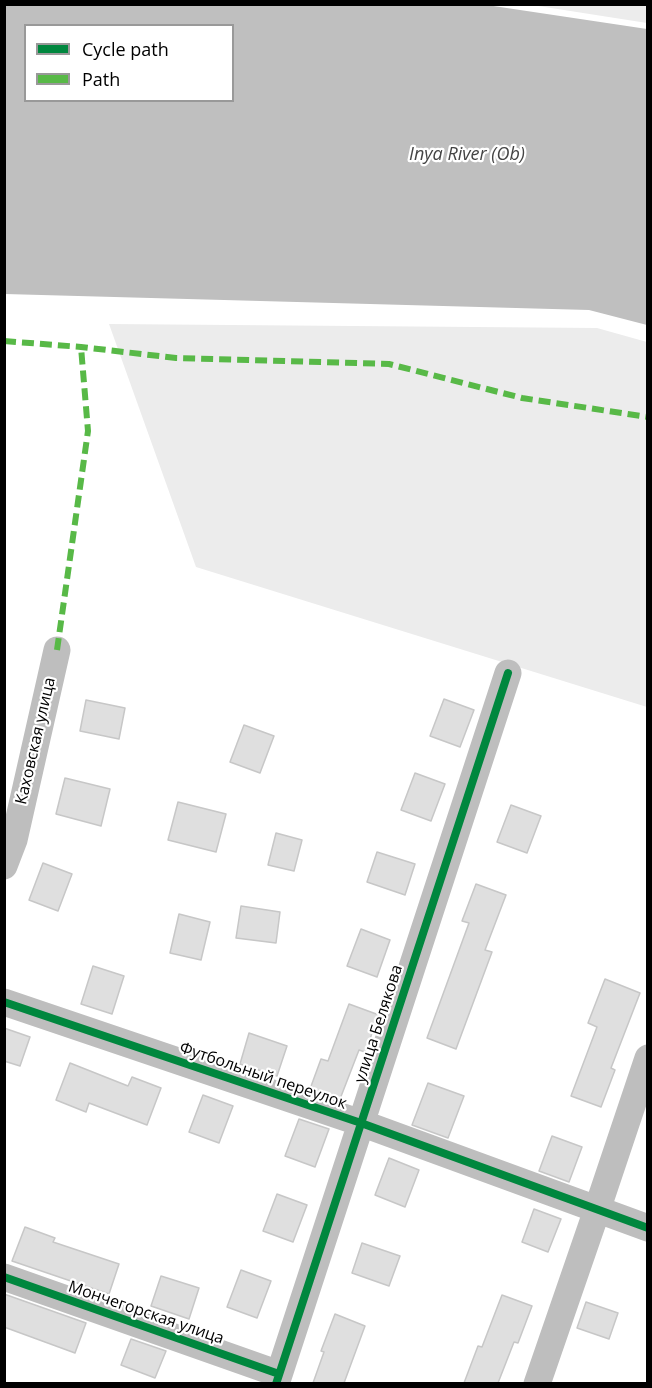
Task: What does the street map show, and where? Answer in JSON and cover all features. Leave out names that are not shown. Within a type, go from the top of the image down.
[{"type":"street","name":"Каховская улица","points":[[4,866],[14,840],[57,651]]},
{"type":"street","name":"улица Белякова","points":[[278,1379],[508,673]]},
{"type":"street","name":"Футбольный переулок","points":[[4,1002],[361,1123],[648,1228]]},
{"type":"street","points":[[537,1383],[648,1058]]},
{"type":"street","name":"Мончегорская улица","points":[[4,1277],[278,1379]]},
{"type":"shaded area","points":[[532,5],[647,5],[647,23]]},
{"type":"shaded area","points":[[109,324],[597,328],[647,342],[647,707],[196,567]]},
{"type":"water","name":"Inya River (Ob)","points":[[480,4],[647,29],[647,325],[589,310],[5,294],[5,5]]},
{"type":"building","points":[[444,699],[474,710],[460,747],[430,736]]},
{"type":"building","points":[[86,700],[125,708],[119,739],[80,731]]},
{"type":"building","points":[[244,725],[274,736],[260,773],[230,762]]},
{"type":"building","points":[[415,773],[445,784],[431,821],[401,810]]},
{"type":"building","points":[[65,778],[110,789],[101,826],[56,814]]},
{"type":"building","points":[[178,802],[226,814],[216,852],[168,840]]},
{"type":"building","points":[[511,805],[541,816],[527,853],[497,842]]},
{"type":"building","points":[[276,833],[302,840],[294,871],[268,865]]},
{"type":"building","points":[[377,852],[415,864],[405,895],[367,882]]},
{"type":"building","points":[[43,863],[72,874],[58,911],[29,900]]},
{"type":"building","points":[[476,884],[506,895],[485,950],[492,952],[456,1049],[427,1038],[469,923],[462,921]]},
{"type":"building","points":[[241,906],[280,912],[276,943],[236,938]]},
{"type":"building","points":[[179,914],[210,922],[201,960],[170,953]]},
{"type":"building","points":[[361,929],[390,940],[377,977],[347,966]]},
{"type":"building","points":[[93,966],[124,976],[112,1014],[81,1004]]},
{"type":"building","points":[[605,979],[640,993],[611,1068],[615,1070],[601,1107],[571,1096],[597,1027],[588,1023]]},
{"type":"building","points":[[349,1004],[379,1015],[365,1052],[359,1050],[340,1099],[310,1089],[321,1059],[328,1061]]},
{"type":"building","points":[[4,1028],[30,1037],[20,1066],[4,1061]]},
{"type":"building","points":[[249,1033],[287,1046],[277,1076],[240,1064]]},
{"type":"building","points":[[70,1063],[128,1086],[132,1077],[161,1088],[147,1125],[89,1103],[86,1112],[56,1100]]},
{"type":"building","points":[[428,1083],[464,1096],[448,1138],[412,1125]]},
{"type":"building","points":[[203,1095],[233,1106],[219,1143],[189,1132]]},
{"type":"building","points":[[299,1119],[329,1129],[315,1167],[285,1156]]},
{"type":"building","points":[[552,1136],[582,1147],[569,1182],[539,1171]]},
{"type":"building","points":[[389,1158],[419,1170],[405,1207],[375,1195]]},
{"type":"building","points":[[277,1194],[307,1205],[293,1242],[263,1231]]},
{"type":"building","points":[[534,1209],[561,1219],[548,1252],[522,1242]]},
{"type":"building","points":[[25,1227],[55,1238],[53,1242],[119,1264],[109,1294],[12,1261]]},
{"type":"building","points":[[362,1243],[400,1256],[389,1286],[352,1273]]},
{"type":"building","points":[[241,1270],[271,1281],[257,1318],[227,1307]]},
{"type":"building","points":[[161,1276],[199,1288],[189,1319],[151,1306]]},
{"type":"building","points":[[4,1294],[86,1323],[75,1353],[4,1327]]},
{"type":"building","points":[[502,1295],[532,1306],[518,1343],[514,1342],[498,1383],[464,1383],[478,1346],[482,1347]]},
{"type":"building","points":[[586,1302],[618,1313],[609,1339],[577,1328]]},
{"type":"building","points":[[335,1314],[365,1326],[344,1383],[313,1383],[324,1352],[321,1351]]},
{"type":"building","points":[[131,1339],[166,1351],[155,1378],[121,1365]]},
{"type":"marked path","points":[[4,341],[176,358],[389,364],[522,398],[648,417]]},
{"type":"marked path","points":[[57,650],[88,431],[81,347]]},
{"type":"cycle path","points":[[276,1384],[508,673]]},
{"type":"cycle path","points":[[4,1002],[361,1123],[648,1228]]},
{"type":"cycle path","points":[[4,1277],[279,1374]]}]
